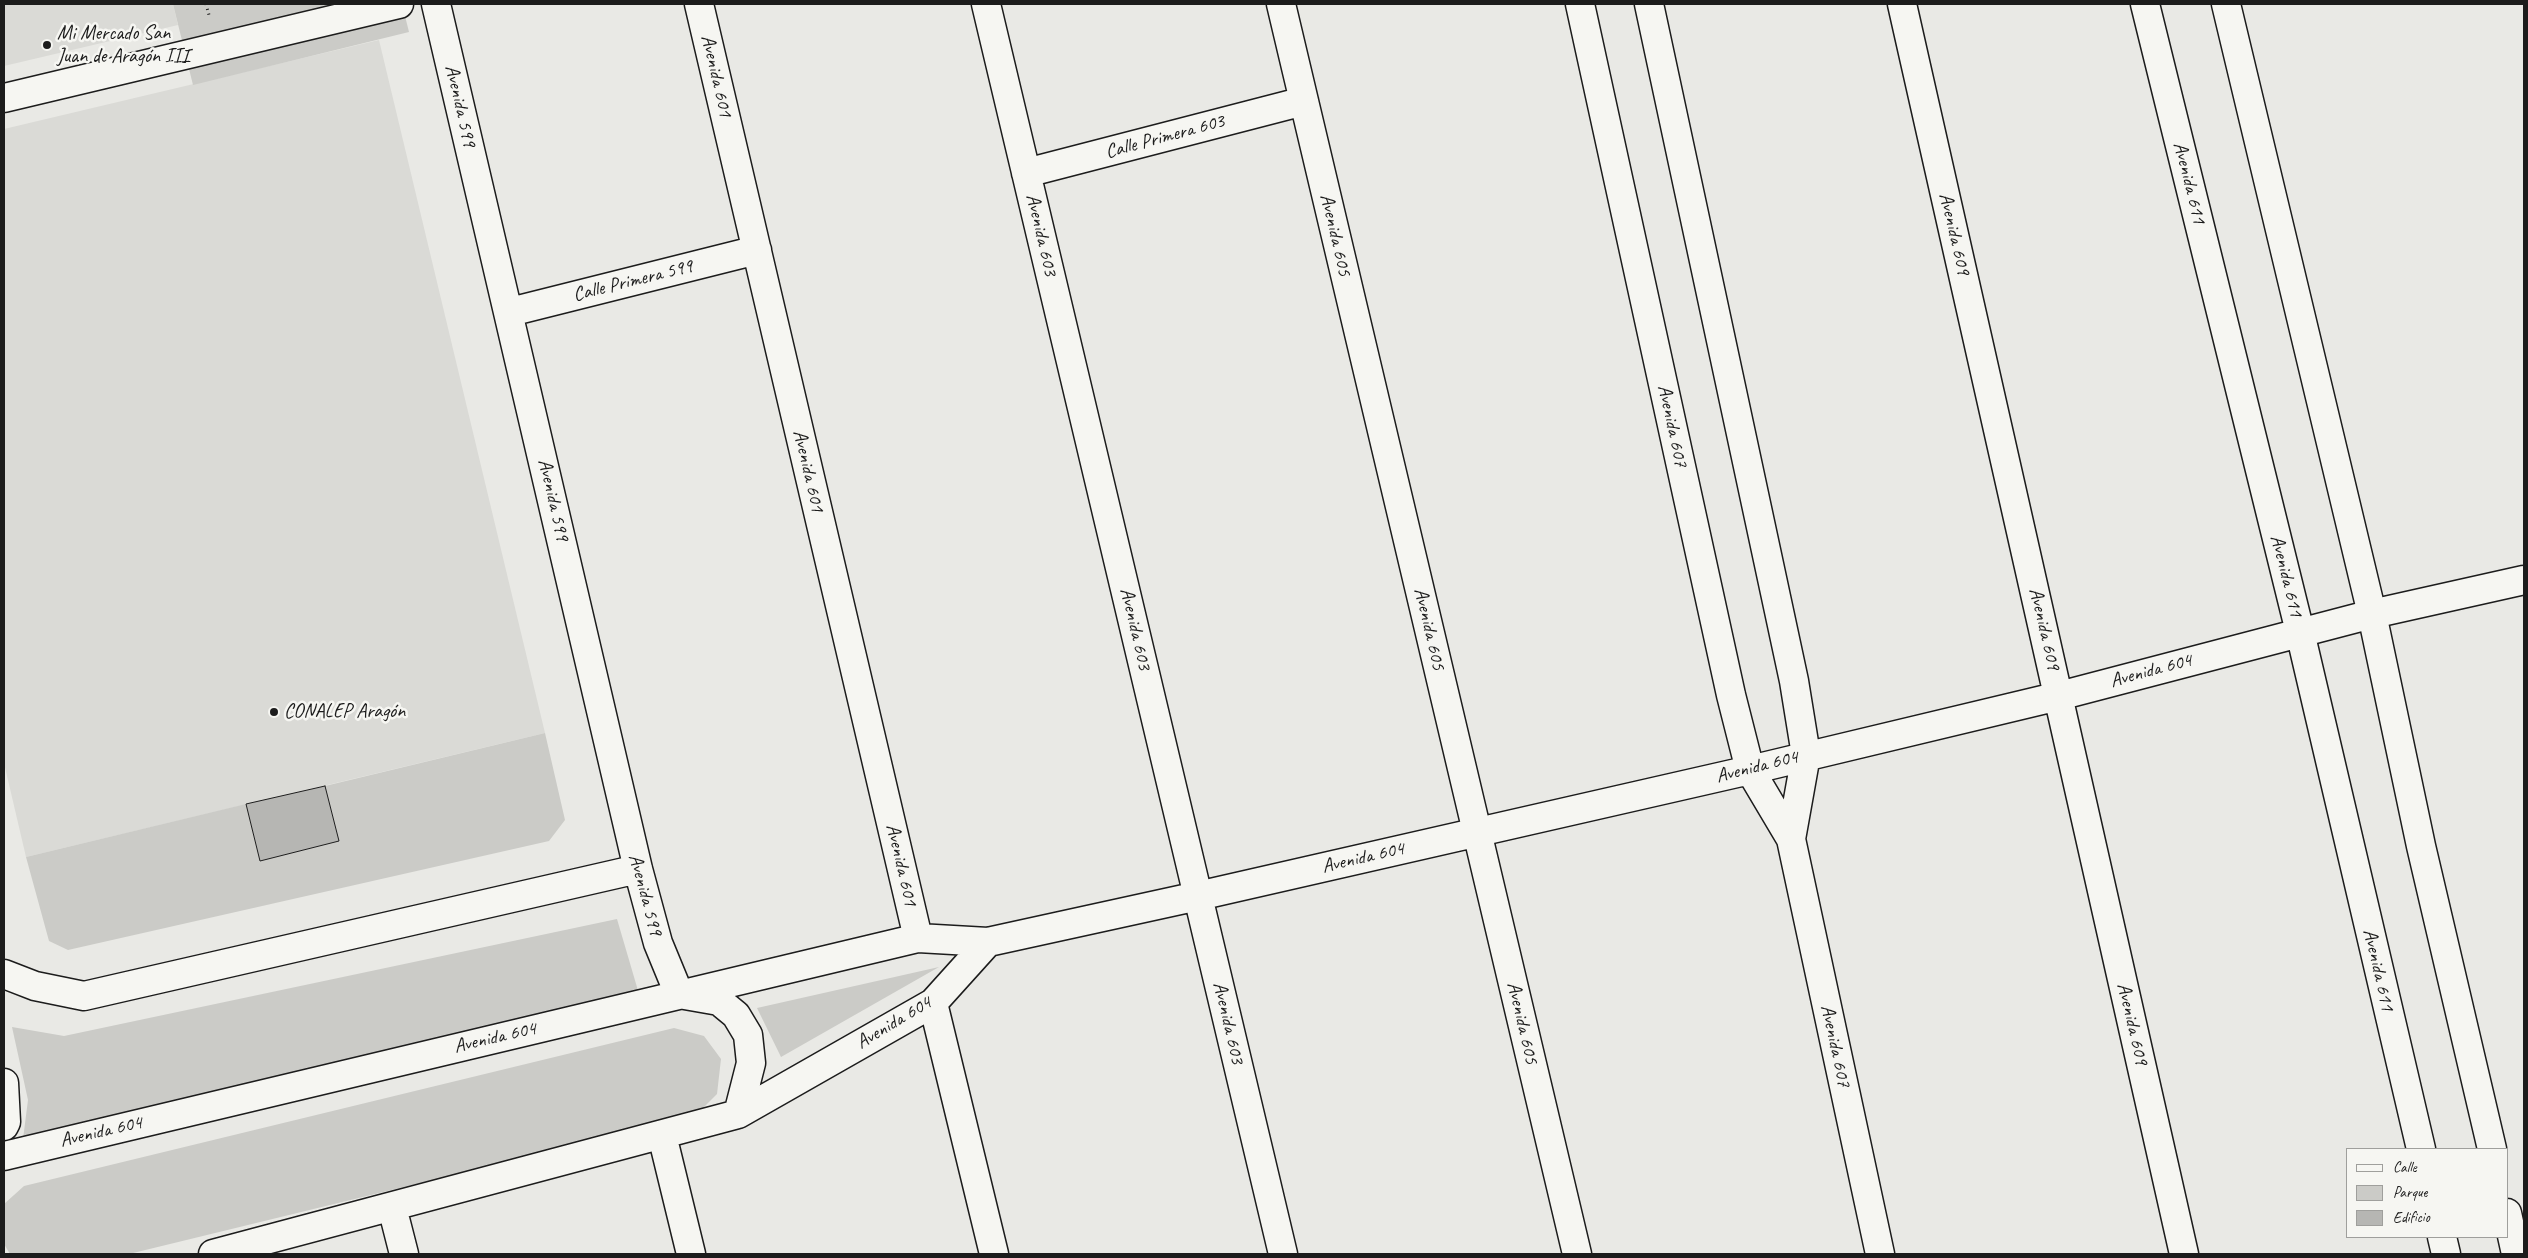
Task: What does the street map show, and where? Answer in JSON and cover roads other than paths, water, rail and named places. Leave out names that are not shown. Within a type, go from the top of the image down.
[{"type":"street","points":[[4,98],[399,4]]},
{"type":"street","name":"Avenida 599","points":[[436,4],[510,312],[638,869],[658,943],[679,994]]},
{"type":"street","name":"Avenida 601","points":[[699,4],[918,938]]},
{"type":"street","name":"Avenida 603","points":[[986,4],[1283,1254]]},
{"type":"street","name":"Avenida 605","points":[[1281,4],[1576,1254]]},
{"type":"street","name":"Avenida 607","points":[[1580,4],[1731,694],[1750,770],[1791,839],[1880,1254]]},
{"type":"street","name":"Avenida 607","points":[[1649,4],[1794,681],[1806,755],[1791,839]]},
{"type":"street","name":"Avenida 609","points":[[1902,4],[2184,1254]]},
{"type":"street","name":"Avenida 611","points":[[2145,4],[2300,632],[2421,1148]]},
{"type":"street","points":[[2226,4],[2372,614],[2421,846],[2492,1148]]},
{"type":"street","name":"Calle Primera 603","points":[[1026,173],[1304,101]]},
{"type":"street","name":"Calle Primera 599","points":[[510,312],[756,250]]},
{"type":"street","name":"Avenida 604","points":[[4,1156],[918,938],[988,942],[1750,770],[1806,755],[2059,696],[2372,614],[2524,580]]},
{"type":"street","points":[[4,974],[35,986],[84,996],[638,869]]},
{"type":"street","name":"Avenida 604","points":[[213,1254],[738,1114],[933,1003],[988,942]]},
{"type":"street","points":[[679,994],[719,1001],[736,1015],[748,1035],[751,1063],[738,1114]]},
{"type":"street","points":[[933,1003],[994,1254]]},
{"type":"street","points":[[4,1083],[6,1122],[4,1126]]},
{"type":"street","points":[[662,1135],[691,1254]]},
{"type":"street","points":[[392,1207],[404,1254]]},
{"type":"street","points":[[2508,1218],[2516,1254]]},
{"type":"street","points":[[2442,1238],[2446,1254]]},
{"type":"place","name":"Mi Mercado San Juan de Aragón III","points":[[47,45]]},
{"type":"place","name":"CONALEP Aragón","points":[[274,712]]}]
